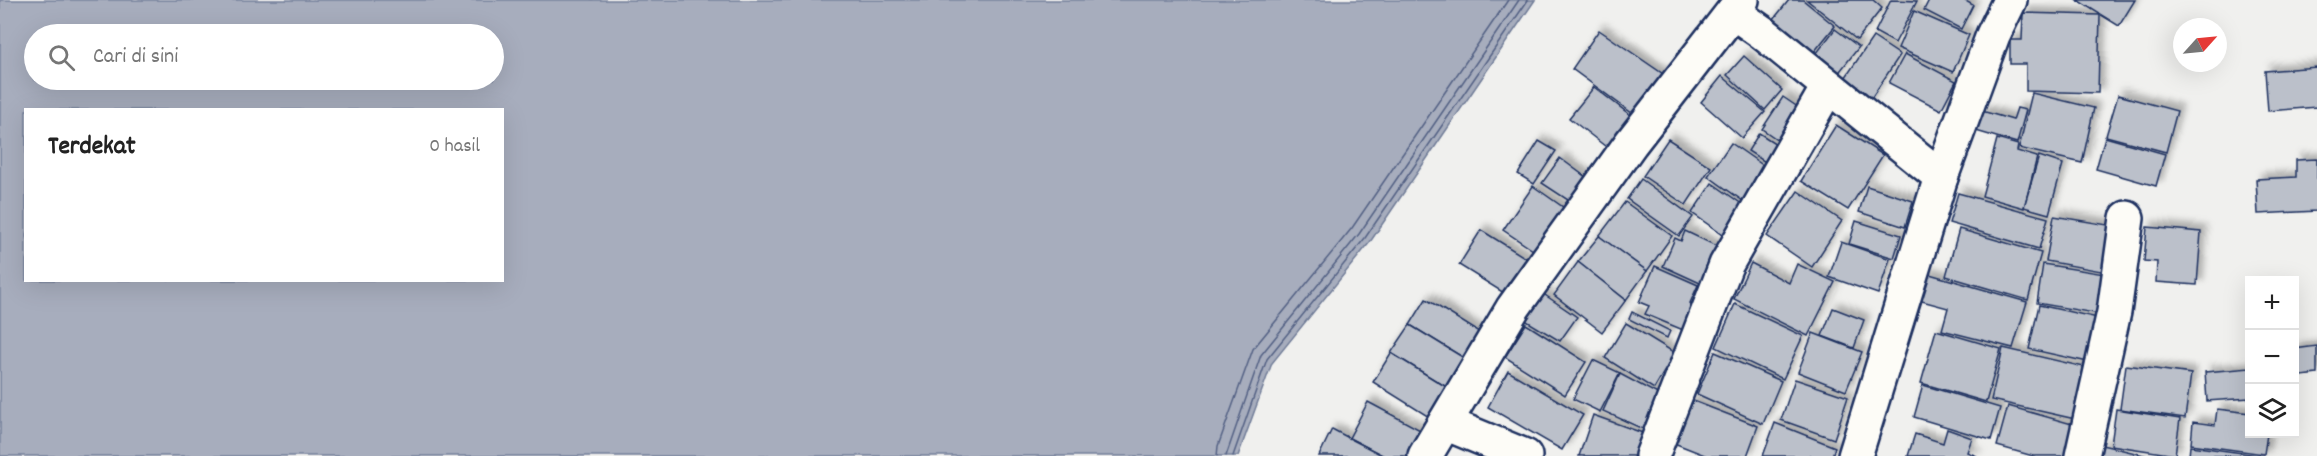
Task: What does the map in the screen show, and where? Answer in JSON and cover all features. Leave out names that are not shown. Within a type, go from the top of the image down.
[{"type":"street","points":[[1856,456],[1941,177],[1993,35],[2010,0]]},
{"type":"street","points":[[1425,456],[1513,308],[1631,143],[1737,6],[1763,33],[1941,177]]},
{"type":"street","points":[[1652,456],[1726,265],[1828,87]]},
{"type":"street","points":[[2082,456],[2114,312],[2127,218]]},
{"type":"street","points":[[1444,423],[1525,456]]},
{"type":"water","points":[[0,0],[1535,0],[1370,242],[1272,363],[1238,456],[0,456]]},
{"type":"building","points":[[1789,0],[1803,0],[1835,26],[1805,63],[1765,30]]},
{"type":"building","points":[[1807,0],[1873,0],[1882,8],[1857,40]]},
{"type":"building","points":[[1891,0],[1917,1],[1895,43],[1875,32]]},
{"type":"building","points":[[1929,0],[1964,0],[1973,5],[1961,29],[1924,10]]},
{"type":"building","points":[[2077,0],[2135,0],[2119,26]]},
{"type":"building","points":[[1914,11],[1969,35],[1953,72],[1898,48]]},
{"type":"building","points":[[2023,13],[2100,15],[2098,93],[2026,91],[2026,64],[2010,64],[2010,40],[2022,40]]},
{"type":"building","points":[[1835,29],[1859,47],[1830,84],[1807,66]]},
{"type":"building","points":[[1599,30],[1666,76],[1636,116],[1572,69]]},
{"type":"building","points":[[1873,37],[1900,55],[1866,106],[1839,87]]},
{"type":"building","points":[[1905,54],[1956,81],[1941,110],[1889,83]]},
{"type":"building","points":[[1744,56],[1782,90],[1765,110],[1727,75]]},
{"type":"building","points":[[2317,67],[2317,107],[2268,111],[2265,71]]},
{"type":"building","points":[[1722,76],[1765,112],[1742,138],[1701,102]]},
{"type":"building","points":[[1594,87],[1634,118],[1610,150],[1569,118]]},
{"type":"building","points":[[2032,93],[2094,108],[2082,163],[2019,148]]},
{"type":"building","points":[[2118,95],[2177,111],[2166,152],[2106,136]]},
{"type":"building","points":[[1783,97],[1805,112],[1784,144],[1762,129]]},
{"type":"building","points":[[2017,108],[2026,110],[2017,143],[1976,131],[1982,111],[2013,120]]},
{"type":"building","points":[[1836,125],[1883,155],[1848,210],[1801,181]]},
{"type":"building","points":[[1759,133],[1781,147],[1770,165],[1748,151]]},
{"type":"building","points":[[2105,137],[2165,154],[2156,186],[2096,169]]},
{"type":"building","points":[[1668,139],[1711,167],[1686,205],[1643,176]]},
{"type":"building","points":[[1997,139],[2018,145],[2017,151],[2037,157],[2024,208],[1982,196]]},
{"type":"building","points":[[1539,141],[1556,151],[1534,184],[1518,174]]},
{"type":"building","points":[[1731,143],[1774,173],[1750,206],[1708,176]]},
{"type":"building","points":[[2039,156],[2063,164],[2049,214],[2024,207]]},
{"type":"building","points":[[1560,158],[1591,181],[1574,204],[1542,183]]},
{"type":"building","points":[[2317,159],[2317,211],[2258,214],[2256,179],[2296,177],[2296,160]]},
{"type":"building","points":[[1641,179],[1693,217],[1679,236],[1627,199]]},
{"type":"building","points":[[1712,183],[1753,212],[1733,242],[1692,213]]},
{"type":"building","points":[[1533,186],[1570,212],[1539,254],[1503,230]]},
{"type":"building","points":[[1867,186],[1913,201],[1905,227],[1859,212]]},
{"type":"building","points":[[1798,191],[1842,221],[1812,267],[1767,236]]},
{"type":"building","points":[[1958,193],[2048,218],[2039,249],[1949,223]]},
{"type":"building","points":[[1625,202],[1672,236],[1647,271],[1599,236]]},
{"type":"building","points":[[2054,216],[2120,227],[2112,273],[2046,261]]},
{"type":"building","points":[[1856,221],[1901,235],[1894,258],[1849,244]]},
{"type":"building","points":[[2147,227],[2201,232],[2197,285],[2156,282],[2157,262],[2144,261]]},
{"type":"building","points":[[1959,229],[2041,253],[2028,300],[1946,276]]},
{"type":"building","points":[[1481,230],[1534,263],[1512,298],[1459,265]]},
{"type":"building","points":[[1685,231],[1729,252],[1711,288],[1663,266],[1675,238],[1681,241]]},
{"type":"building","points":[[1599,236],[1647,271],[1626,300],[1578,262]]},
{"type":"building","points":[[1841,242],[1890,259],[1878,294],[1829,277]]},
{"type":"building","points":[[1578,262],[1626,300],[1602,332],[1554,295]]},
{"type":"building","points":[[1751,263],[1789,283],[1797,264],[1835,282],[1808,336],[1734,299]]},
{"type":"building","points":[[2043,264],[2117,276],[2111,316],[2037,303]]},
{"type":"building","points":[[1655,266],[1698,285],[1690,303],[1706,310],[1695,335],[1645,314],[1649,306],[1639,302]]},
{"type":"building","points":[[1926,273],[2027,302],[2013,348],[1942,330],[1948,308],[1918,300]]},
{"type":"building","points":[[1542,293],[1577,317],[1560,341],[1525,320]]},
{"type":"building","points":[[1426,299],[1479,332],[1464,358],[1410,325]]},
{"type":"building","points":[[1735,304],[1803,336],[1783,379],[1716,347]]},
{"type":"building","points":[[2039,305],[2107,320],[2097,364],[2029,349]]},
{"type":"building","points":[[1833,308],[1864,320],[1854,348],[1822,336]]},
{"type":"building","points":[[1632,312],[1670,331],[1667,338],[1629,319]]},
{"type":"building","points":[[1626,323],[1675,353],[1654,389],[1605,358]]},
{"type":"building","points":[[1526,324],[1586,362],[1565,395],[1505,357]]},
{"type":"building","points":[[1410,325],[1464,358],[1448,388],[1391,353]]},
{"type":"building","points":[[1936,330],[2001,349],[1986,402],[1921,383]]},
{"type":"building","points":[[1813,333],[1862,352],[1846,391],[1798,372]]},
{"type":"building","points":[[2317,346],[2317,374],[2299,376],[2299,348]]},
{"type":"building","points":[[2003,348],[2097,370],[2084,421],[1991,400]]},
{"type":"building","points":[[1715,352],[1781,381],[1763,424],[1697,394]]},
{"type":"building","points":[[1391,353],[1448,388],[1429,417],[1373,382]]},
{"type":"building","points":[[1593,360],[1620,373],[1600,412],[1573,399]]},
{"type":"building","points":[[2126,365],[2191,374],[2185,418],[2120,409]]},
{"type":"building","points":[[2245,368],[2245,398],[2207,401],[2205,372]]},
{"type":"building","points":[[1508,371],[1583,415],[1562,450],[1488,407]]},
{"type":"building","points":[[1620,374],[1669,400],[1654,434],[1603,411]]},
{"type":"building","points":[[1795,379],[1848,397],[1834,439],[1781,420]]},
{"type":"building","points":[[1923,385],[2000,408],[1991,440],[1914,417]]},
{"type":"building","points":[[1691,400],[1758,426],[1747,456],[1707,456],[1674,443]]},
{"type":"building","points":[[1368,402],[1424,432],[1410,456],[1384,456],[1349,438]]},
{"type":"building","points":[[2008,406],[2079,426],[2071,456],[2033,456],[1997,446]]},
{"type":"building","points":[[2116,409],[2180,419],[2175,455],[2111,445]]},
{"type":"building","points":[[2217,409],[2245,412],[2245,438],[2266,438],[2264,454],[2191,444],[2193,422],[2215,425]]},
{"type":"building","points":[[1593,415],[1651,436],[1644,456],[1579,456]]},
{"type":"building","points":[[1775,423],[1835,447],[1832,456],[1763,456]]},
{"type":"building","points":[[1332,429],[1349,438],[1384,456],[1319,456]]},
{"type":"building","points":[[1947,429],[1972,438],[1967,452],[1977,456],[1908,456],[1915,434],[1943,443]]},
{"type":"building","points":[[2102,445],[2148,456],[2099,456]]},
{"type":"building","points":[[2190,446],[2265,456],[2189,456]]}]
